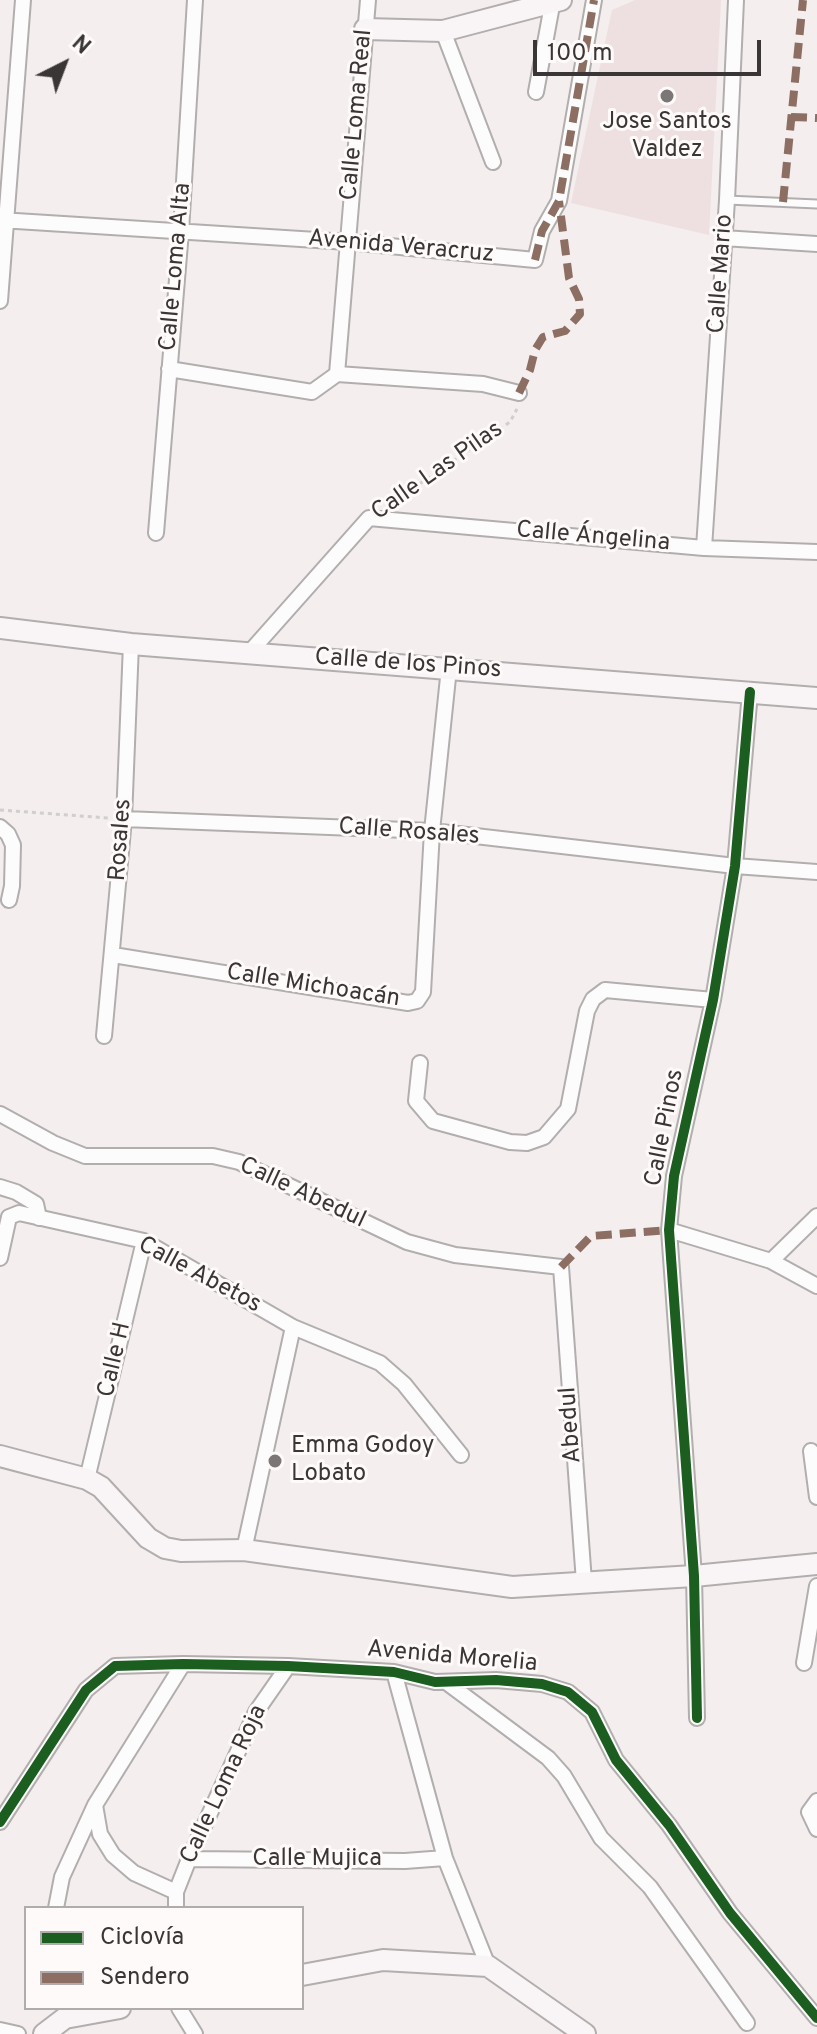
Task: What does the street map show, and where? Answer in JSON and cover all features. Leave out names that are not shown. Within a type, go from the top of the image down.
[{"type":"street","points":[[0,301],[3,220],[23,0]]},
{"type":"street","name":"Calle Loma Alta","points":[[156,533],[181,231],[195,0]]},
{"type":"street","name":"Calle Loma Real","points":[[337,374],[368,0]]},
{"type":"street","name":"Avenida Veracruz","points":[[3,220],[348,242],[535,260],[542,231],[559,201],[594,0]]},
{"type":"street","name":"Calle Mario","points":[[704,548],[727,200],[736,0]]},
{"type":"street","points":[[365,29],[443,31],[555,1],[536,92]]},
{"type":"street","points":[[443,31],[493,162]]},
{"type":"street","points":[[723,238],[817,244]]},
{"type":"street","points":[[169,369],[312,392],[337,374],[483,384],[519,393]]},
{"type":"street","name":"Calle Ángelina","points":[[369,518],[704,548],[817,552]]},
{"type":"street","name":"Calle Las Pilas","points":[[249,653],[369,518]]},
{"type":"street","name":"Calle de los Pinos","points":[[0,628],[131,644],[817,698]]},
{"type":"street","name":"Rosales","points":[[104,1036],[124,819],[131,644]]},
{"type":"street","name":"Calle Michoacán","points":[[113,955],[408,1003],[417,1001],[423,992],[432,831],[449,668]]},
{"type":"street","name":"Calle Pinos","points":[[697,1718],[694,1576],[669,1230],[674,1176],[713,1000],[735,866],[750,692]]},
{"type":"street","name":"Calle Rosales","points":[[124,819],[432,831],[735,866],[817,872]]},
{"type":"street","points":[[0,827],[13,845],[9,900]]},
{"type":"street","points":[[420,1063],[416,1101],[433,1121],[510,1142],[527,1143],[544,1137],[568,1109],[587,1011],[593,999],[605,990],[713,1000]]},
{"type":"street","name":"Calle Abedul","points":[[0,1114],[53,1143],[85,1156],[213,1156],[239,1162],[407,1242],[455,1255],[561,1267]]},
{"type":"street","points":[[0,1187],[36,1204],[39,1218]]},
{"type":"street","name":"Calle Abetos","points":[[0,1258],[9,1217],[19,1213],[144,1241],[293,1327],[380,1363],[404,1384],[461,1455]]},
{"type":"street","points":[[771,1261],[817,1216]]},
{"type":"street","points":[[669,1230],[771,1261],[817,1286]]},
{"type":"street","name":"Calle H","points":[[87,1479],[144,1241]]},
{"type":"street","name":"Abedul","points":[[561,1267],[584,1582]]},
{"type":"street","points":[[244,1550],[293,1327]]},
{"type":"street","points":[[811,1451],[817,1497]]},
{"type":"street","points":[[0,1456],[87,1479],[101,1487],[148,1538],[165,1548],[181,1551],[244,1550],[512,1587],[694,1576],[817,1564]]},
{"type":"street","points":[[804,1663],[817,1586]]},
{"type":"street","points":[[56,1906],[62,1877],[95,1805],[183,1664]]},
{"type":"street","name":"Avenida Morelia","points":[[0,1822],[86,1690],[115,1666],[288,1666],[394,1672],[435,1682],[496,1680],[542,1684],[568,1692],[592,1712],[616,1760],[669,1825],[730,1913],[817,2018]]},
{"type":"street","name":"Calle Loma Roja","points":[[176,1906],[176,1892],[189,1859],[256,1712],[288,1666]]},
{"type":"street","points":[[394,1672],[445,1858],[488,1966]]},
{"type":"street","points":[[446,1682],[548,1758],[564,1776],[601,1838],[650,1887],[747,2023]]},
{"type":"street","points":[[817,1801],[809,1812],[817,1829]]},
{"type":"street","points":[[95,1805],[100,1834],[113,1855],[134,1873],[176,1892]]},
{"type":"street","name":"Calle Mujica","points":[[189,1859],[405,1861],[445,1858]]},
{"type":"street","points":[[304,1975],[383,1960],[488,1966],[585,2034]]},
{"type":"street","points":[[44,2034],[64,2013],[98,2010]]},
{"type":"street","points":[[180,2010],[195,2034]]},
{"type":"street","points":[[0,2030],[18,2034]]},
{"type":"lane","points":[[727,200],[817,204]]},
{"type":"path","points":[[0,810],[124,819]]},
{"type":"shaded area","points":[[635,0],[721,0],[709,235],[571,203],[612,10]]},
{"type":"marked path","points":[[535,260],[542,231],[559,201],[594,0]]},
{"type":"marked path","points":[[783,202],[803,0]]},
{"type":"marked path","points":[[791,117],[817,118]]},
{"type":"marked path","points":[[519,393],[543,337],[565,331],[580,314],[579,299],[569,278],[559,201]]},
{"type":"marked path","points":[[561,1267],[591,1236],[669,1230]]},
{"type":"cycle path","points":[[697,1718],[694,1576],[669,1230],[674,1176],[713,1000],[735,866],[750,692]]},
{"type":"cycle path","points":[[0,1822],[86,1690],[115,1666],[288,1666],[394,1672],[435,1682],[496,1680],[542,1684],[568,1692],[592,1712],[616,1760],[669,1825],[730,1913],[817,2018]]},
{"type":"place","name":"Jose Santos Valdez","points":[[667,96]]},
{"type":"place","name":"Emma Godoy Lobato","points":[[275,1461]]}]
